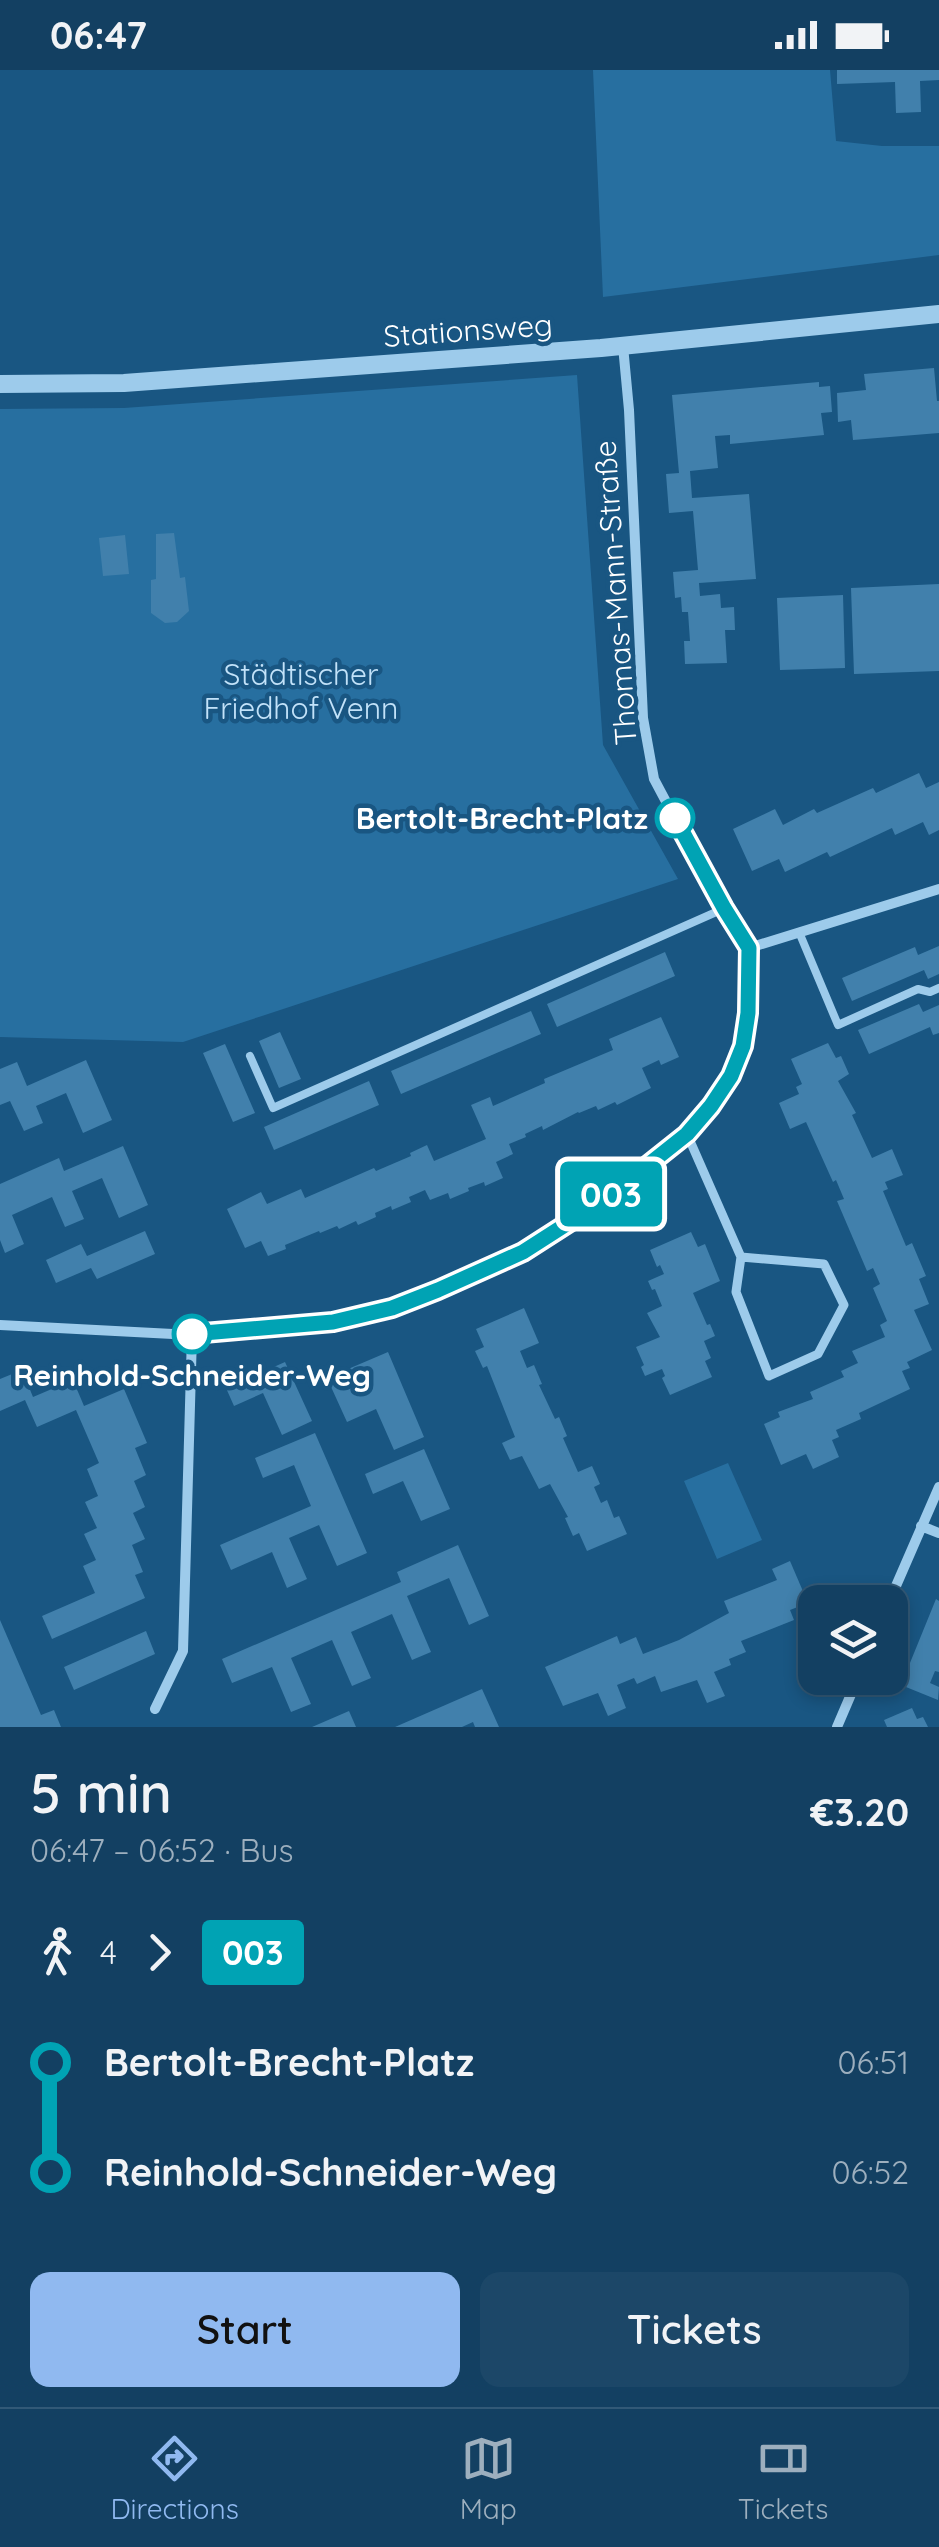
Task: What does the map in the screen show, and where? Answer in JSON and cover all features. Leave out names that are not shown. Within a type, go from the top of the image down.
[{"type":"street","name":"Stationsweg","points":[[0,384],[124,383],[623,346],[939,314]]},
{"type":"street","name":"Thomas-Mann-Straße","points":[[623,346],[646,734],[654,780],[749,948]]},
{"type":"street","points":[[0,1325],[192,1334],[333,1322],[392,1308],[523,1252],[604,1200],[687,1134],[711,1106],[731,1076],[743,1046],[749,948],[939,889]]},
{"type":"street","points":[[687,1134],[741,1257],[736,1292],[769,1376],[818,1354],[844,1305],[824,1264],[741,1257]]},
{"type":"street","points":[[155,1709],[182,1651],[192,1334]]},
{"type":"street","points":[[896,1585],[939,1487]]},
{"type":"street","points":[[922,1526],[939,1533]]},
{"type":"street","points":[[837,1727],[851,1695]]},
{"type":"lane","points":[[250,1056],[274,1108],[724,908]]},
{"type":"lane","points":[[799,932],[838,1024],[918,989],[930,992],[939,988]]},
{"type":"green space","points":[[593,70],[830,70],[836,141],[939,146],[939,255],[603,297]]},
{"type":"green space","name":"Städtischer Friedhof Venn","points":[[577,375],[603,745],[678,879],[183,1042],[0,1037],[0,409],[124,408]]},
{"type":"green space","points":[[728,1463],[762,1540],[717,1559],[684,1481]]},
{"type":"building","points":[[837,70],[939,70],[939,80],[920,81],[921,112],[896,113],[895,82],[837,84]]},
{"type":"building","points":[[934,368],[939,433],[853,440],[851,420],[838,422],[837,393],[866,390],[864,374]]},
{"type":"building","points":[[819,382],[819,387],[830,386],[832,412],[821,413],[824,435],[730,444],[730,435],[715,436],[718,468],[690,471],[692,498],[749,494],[756,579],[699,583],[700,596],[720,594],[721,608],[734,607],[735,630],[725,630],[727,663],[685,664],[684,641],[690,641],[688,612],[682,612],[681,597],[675,598],[673,572],[698,570],[693,511],[669,513],[666,474],[679,473],[672,395]]},
{"type":"building","points":[[174,533],[189,611],[177,622],[165,623],[151,613],[151,580],[156,579],[156,534]]},
{"type":"building","points":[[125,535],[129,574],[103,576],[99,538]]},
{"type":"building","points":[[939,584],[939,671],[854,674],[851,588]]},
{"type":"building","points":[[843,595],[845,668],[780,670],[777,598]]},
{"type":"building","points":[[919,773],[926,788],[939,782],[939,830],[929,835],[923,822],[895,835],[892,828],[830,857],[827,852],[785,872],[779,859],[752,871],[733,829],[775,809],[783,825],[814,809],[817,813],[873,788],[876,793]]},
{"type":"building","points":[[939,946],[939,974],[928,979],[924,970],[852,1001],[842,978],[915,947],[918,955]]},
{"type":"building","points":[[665,952],[675,976],[557,1027],[547,1004]]},
{"type":"building","points":[[919,1004],[923,1012],[939,1005],[939,1033],[933,1035],[930,1027],[869,1054],[858,1030]]},
{"type":"building","points":[[531,1011],[541,1034],[401,1094],[391,1071]]},
{"type":"building","points":[[661,1017],[679,1057],[642,1068],[651,1088],[617,1105],[615,1102],[598,1110],[596,1106],[525,1134],[526,1137],[509,1144],[513,1154],[496,1162],[503,1178],[468,1188],[469,1191],[450,1199],[448,1193],[430,1200],[425,1190],[409,1197],[411,1202],[392,1210],[391,1206],[358,1225],[356,1221],[339,1229],[337,1226],[319,1231],[268,1256],[261,1241],[245,1248],[227,1209],[261,1192],[267,1204],[301,1189],[305,1198],[411,1156],[410,1153],[427,1145],[434,1161],[486,1139],[471,1105],[490,1097],[493,1106],[545,1083],[544,1079],[613,1050],[609,1039]]},
{"type":"building","points":[[280,1032],[301,1079],[279,1088],[259,1041]]},
{"type":"building","points":[[828,1043],[836,1058],[841,1056],[849,1074],[838,1081],[856,1113],[852,1115],[872,1158],[892,1149],[903,1175],[885,1182],[888,1189],[883,1191],[906,1246],[912,1243],[926,1276],[919,1279],[929,1304],[914,1310],[932,1350],[907,1362],[910,1368],[902,1371],[910,1389],[859,1413],[861,1419],[836,1430],[839,1437],[832,1440],[839,1457],[813,1469],[806,1454],[781,1465],[764,1424],[780,1417],[778,1412],[813,1399],[810,1392],[844,1377],[841,1371],[858,1363],[852,1351],[885,1337],[880,1325],[887,1321],[873,1288],[880,1284],[873,1268],[867,1271],[837,1201],[844,1199],[836,1180],[833,1182],[806,1122],[790,1129],[779,1103],[799,1094],[796,1087],[802,1084],[791,1059]]},
{"type":"building","points":[[225,1044],[255,1113],[233,1122],[203,1053]]},
{"type":"building","points":[[86,1060],[112,1120],[83,1133],[66,1093],[36,1106],[43,1123],[24,1131],[10,1101],[0,1105],[0,1069],[17,1062],[27,1086]]},
{"type":"building","points":[[369,1081],[379,1105],[274,1150],[264,1127]]},
{"type":"building","points":[[123,1146],[148,1205],[119,1218],[102,1178],[72,1191],[84,1219],[65,1227],[52,1197],[12,1215],[24,1244],[5,1253],[0,1240],[0,1184],[59,1158],[64,1171]]},
{"type":"building","points":[[145,1231],[155,1254],[97,1279],[91,1268],[56,1283],[46,1260],[81,1244],[87,1256]]},
{"type":"building","points":[[691,1232],[698,1247],[705,1244],[720,1281],[693,1293],[715,1336],[704,1341],[711,1358],[705,1361],[712,1377],[670,1395],[662,1369],[645,1376],[636,1347],[660,1337],[647,1313],[662,1306],[648,1281],[664,1274],[650,1250]]},
{"type":"building","points":[[524,1308],[539,1343],[520,1351],[527,1368],[534,1365],[542,1384],[539,1385],[567,1436],[563,1438],[578,1472],[592,1466],[600,1484],[594,1487],[601,1503],[607,1500],[614,1518],[619,1516],[627,1534],[587,1551],[579,1533],[573,1536],[565,1518],[568,1517],[550,1484],[539,1489],[522,1456],[510,1460],[502,1443],[515,1437],[487,1366],[483,1368],[475,1351],[484,1347],[476,1329]]},
{"type":"building","points":[[388,1352],[424,1437],[394,1450],[376,1409],[347,1422],[327,1378]]},
{"type":"building","points":[[285,1362],[312,1421],[282,1435],[263,1393],[234,1406],[226,1388]]},
{"type":"building","points":[[22,1370],[33,1397],[73,1380],[84,1406],[124,1389],[147,1443],[135,1448],[146,1475],[134,1481],[145,1507],[133,1513],[145,1539],[132,1545],[143,1572],[135,1575],[145,1598],[52,1639],[42,1616],[95,1593],[83,1566],[96,1560],[84,1534],[97,1528],[85,1502],[98,1496],[87,1469],[99,1463],[76,1410],[37,1427],[25,1400],[0,1411],[0,1379]]},
{"type":"building","points":[[315,1433],[367,1553],[337,1566],[319,1525],[289,1538],[307,1579],[287,1588],[272,1552],[231,1570],[220,1545],[311,1506],[294,1465],[263,1478],[255,1458]]},
{"type":"building","points":[[424,1449],[450,1509],[421,1521],[403,1481],[373,1494],[365,1474]]},
{"type":"building","points":[[458,1545],[489,1616],[469,1625],[449,1578],[407,1596],[431,1652],[412,1660],[392,1614],[351,1632],[371,1678],[352,1686],[332,1640],[291,1658],[311,1704],[291,1712],[272,1667],[232,1683],[222,1659],[401,1582],[397,1572]]},
{"type":"building","points":[[790,1561],[800,1585],[798,1607],[790,1610],[794,1620],[741,1641],[746,1652],[729,1659],[731,1665],[714,1672],[725,1696],[707,1703],[697,1680],[661,1692],[655,1676],[637,1684],[634,1678],[617,1685],[626,1708],[608,1716],[598,1693],[563,1706],[545,1667],[617,1636],[620,1644],[636,1637],[643,1654],[679,1640],[729,1613],[724,1601],[777,1580],[772,1569]]},
{"type":"building","points":[[936,1599],[939,1672],[935,1671],[930,1683],[939,1687],[938,1700],[908,1688],[908,1668]]},
{"type":"building","points":[[0,1620],[41,1715],[54,1710],[61,1727],[0,1727]]},
{"type":"building","points":[[146,1631],[155,1654],[74,1690],[64,1667]]},
{"type":"building","points":[[482,1689],[499,1727],[475,1727],[473,1722],[462,1727],[395,1727]]},
{"type":"building","points":[[912,1708],[917,1719],[923,1717],[928,1727],[887,1727],[884,1720]]},
{"type":"building","points":[[349,1711],[356,1727],[312,1727]]},
{"type":"bus line","name":"003","points":[[192,1334],[333,1322],[392,1308],[438,1290],[523,1252],[604,1200],[687,1134],[731,1076],[743,1046],[749,948],[675,818]]},
{"type":"place","name":"Bertolt-Brecht-Platz","points":[[675,818]]},
{"type":"place","name":"Reinhold-Schneider-Weg","points":[[192,1334]]}]
